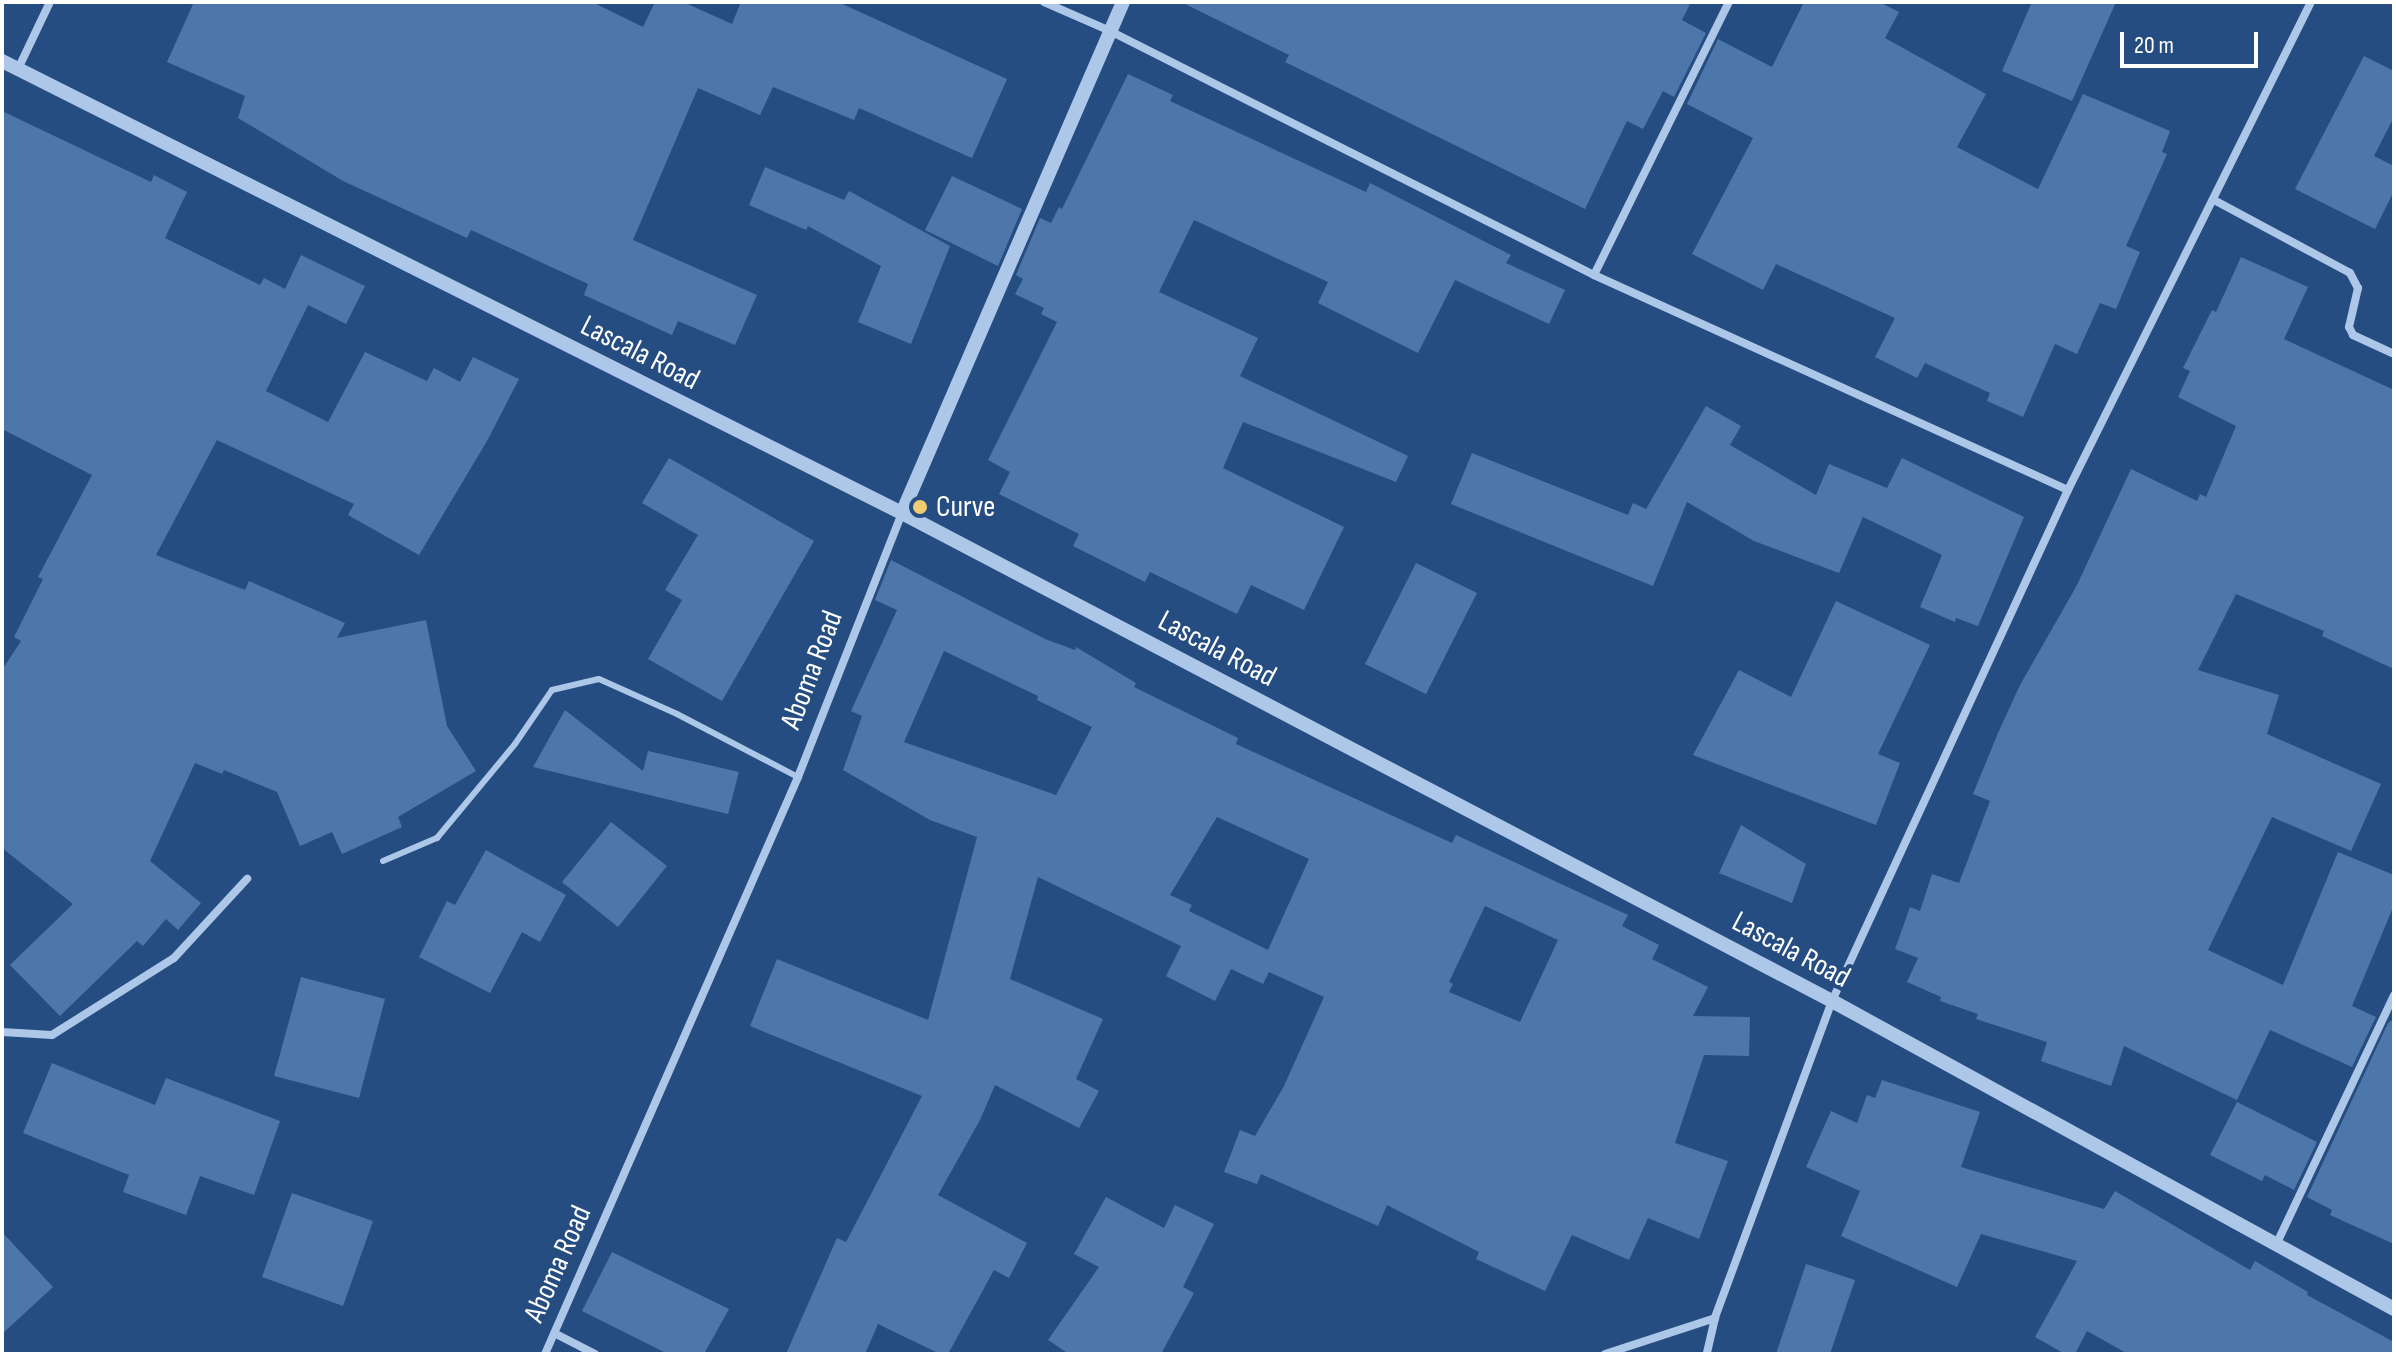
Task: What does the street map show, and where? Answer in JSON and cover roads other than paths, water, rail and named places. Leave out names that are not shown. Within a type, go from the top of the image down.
[{"type":"street","points":[[18,69],[50,2]]},
{"type":"street","points":[[1044,2],[1110,31],[1594,275],[2068,490]]},
{"type":"street","name":"Aboma Road","points":[[545,1354],[798,777],[902,513],[1123,2]]},
{"type":"street","points":[[1594,275],[1729,2]]},
{"type":"street","points":[[1707,1354],[1715,1318],[1832,1001],[2068,490],[2311,2]]},
{"type":"street","name":"Lascala Road","points":[[2,61],[902,513],[1832,1001],[2394,1309]]},
{"type":"street","points":[[2214,200],[2350,273],[2358,288],[2349,327],[2353,335],[2394,354]]},
{"type":"street","points":[[2,1032],[52,1035],[64,1028],[174,958],[247,879]]},
{"type":"street","points":[[2275,1246],[2394,995]]},
{"type":"street","points":[[1605,1354],[1715,1318]]},
{"type":"street","points":[[556,1334],[595,1354]]},
{"type":"lane","points":[[383,861],[437,838],[515,744],[552,690],[599,679],[677,714],[798,777]]},
{"type":"place","name":"Curve","points":[[920,507]]}]
